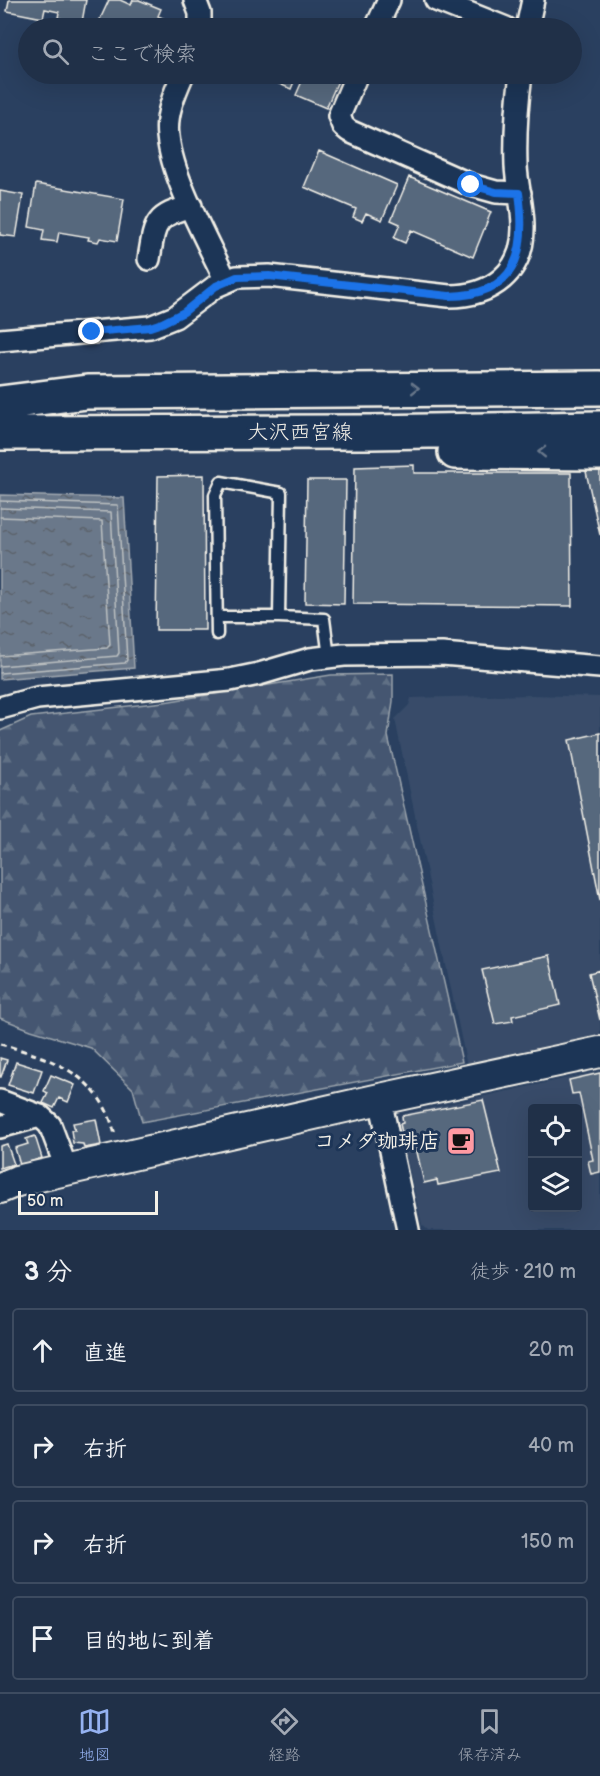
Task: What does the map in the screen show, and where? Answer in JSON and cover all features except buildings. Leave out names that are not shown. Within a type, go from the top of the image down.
[{"type":"main road","points":[[0,403],[87,392],[600,388]]},
{"type":"main road","name":"大沢西宮線","points":[[0,409],[600,409]]},
{"type":"main road","name":"大沢西宮線","points":[[0,433],[600,428]]},
{"type":"main road","points":[[54,434],[188,450],[600,453]]},
{"type":"street","points":[[195,0],[200,18]]},
{"type":"street","points":[[381,18],[389,0]]},
{"type":"street","points":[[436,0],[481,18]]},
{"type":"street","points":[[529,18],[533,0]]},
{"type":"street","points":[[180,84],[169,114],[167,134],[175,167],[226,281]]},
{"type":"street","points":[[353,84],[339,116],[343,126],[349,131],[471,185],[496,192],[519,193]]},
{"type":"street","points":[[0,340],[150,327],[175,317],[207,292],[237,277],[269,276],[449,296],[465,296],[493,286],[506,277],[519,253],[523,227],[516,167],[516,127],[520,84]]},
{"type":"street","points":[[149,259],[156,225],[163,216],[191,206]]},
{"type":"street","points":[[0,708],[37,698],[230,680],[310,659],[329,657],[442,654],[600,667]]},
{"type":"street","points":[[0,1188],[17,1181],[600,1052]]},
{"type":"street","points":[[380,1099],[408,1230]]},
{"type":"street","points":[[0,1101],[40,1116],[50,1125],[67,1170]]},
{"type":"street","points":[[0,1127],[40,1116]]},
{"type":"lane","points":[[217,634],[215,495],[221,482],[281,493],[279,617]]},
{"type":"lane","points":[[217,617],[324,619],[329,657]]},
{"type":"path","points":[[0,1044],[51,1059],[70,1070],[87,1084],[101,1102],[112,1123],[116,1140]]},
{"type":"shaded area","points":[[531,695],[600,697],[600,1035],[467,1066],[395,719],[409,705],[411,698]]},
{"type":"shaded area","points":[[600,1071],[600,1230],[428,1230],[422,1225],[399,1121],[403,1114]]},
{"type":"green space","points":[[393,674],[393,701],[388,736],[462,1062],[142,1122],[133,1089],[91,1048],[0,1018],[0,731],[31,717],[164,702],[331,675]]},
{"type":"water","points":[[0,495],[124,498],[134,668],[0,679]]},
{"type":"place","name":"コメダ珈琲店","points":[[461,1141]]},
{"type":"route","points":[[92,332],[150,327],[162,323],[184,312],[216,286],[237,277],[269,276],[449,296],[465,296],[482,291],[506,277],[513,266],[522,242],[522,210],[519,193],[496,192],[471,185]]}]
